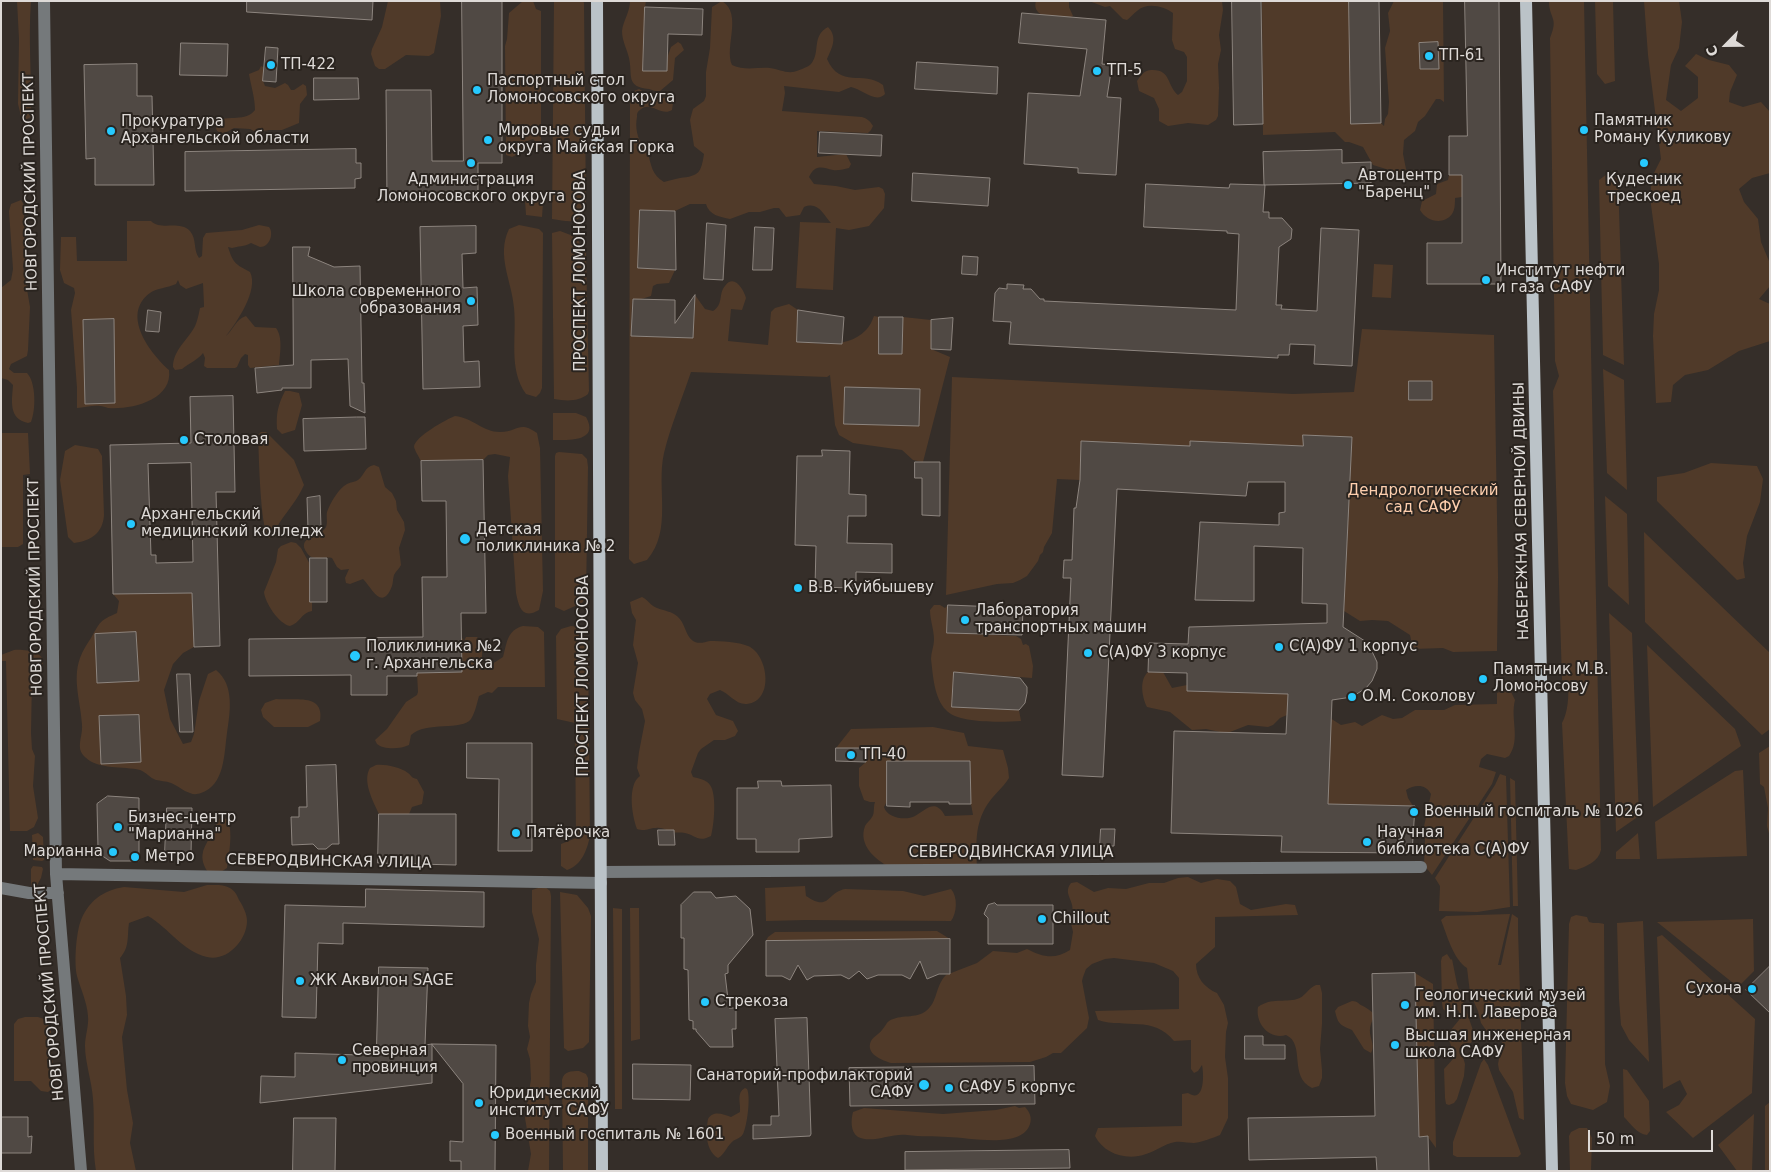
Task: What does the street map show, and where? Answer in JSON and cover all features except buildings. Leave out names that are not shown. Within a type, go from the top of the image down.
[{"type":"main road","name":"ПРОСПЕКТ ЛОМОНОСОВА","points":[[596,1],[602,1171]]},
{"type":"main road","name":"НАБЕРЕЖНАЯ СЕВЕРНОЙ ДВИНЫ","points":[[1526,1],[1552,1171]]},
{"type":"street","name":"НОВГОРОДСКИЙ ПРОСПЕКТ","points":[[44,1],[56,874],[81,1171]]},
{"type":"street","name":"СЕВЕРОДВИНСКАЯ УЛИЦА","points":[[56,874],[601,877],[1421,867]]},
{"type":"street","points":[[1,888],[29,892],[58,893]]},
{"type":"green space","points":[[17,1],[31,1],[31,117],[25,120],[21,116],[18,104],[19,39]]},
{"type":"green space","points":[[388,1],[440,1],[441,16],[434,53],[429,56],[406,55],[385,69],[379,69],[375,66],[371,54],[372,49],[382,27]]},
{"type":"green space","points":[[523,1],[533,1],[536,9],[541,11],[541,148],[533,139],[522,143],[522,152],[512,157],[506,155],[505,46],[509,13]]},
{"type":"green space","points":[[554,1],[583,1],[584,3],[586,210],[579,218],[571,221],[552,219]]},
{"type":"green space","points":[[630,1],[646,1],[643,71],[666,71],[667,58],[671,47],[678,42],[684,50],[675,58],[673,80],[660,91],[636,86],[631,79],[629,58],[622,31]]},
{"type":"green space","points":[[722,1],[728,7],[731,14],[730,58],[732,65],[746,68],[770,68],[790,72],[800,70],[811,64],[814,59],[818,39],[828,27],[833,35],[832,47],[827,59],[832,68],[838,74],[852,78],[868,79],[883,85],[885,94],[881,97],[873,97],[851,87],[839,92],[784,86],[785,93],[782,111],[862,117],[869,120],[873,126],[868,133],[817,131],[817,157],[846,154],[851,164],[849,168],[839,170],[819,167],[809,177],[814,184],[855,190],[879,187],[883,189],[885,194],[884,208],[869,226],[849,230],[836,228],[833,290],[796,288],[800,222],[831,223],[817,207],[804,207],[800,215],[786,217],[779,208],[774,208],[760,212],[749,212],[730,219],[712,213],[706,204],[690,204],[675,211],[640,210],[638,268],[675,270],[669,283],[653,286],[651,296],[632,302],[631,336],[693,338],[695,295],[705,309],[713,311],[719,305],[723,289],[728,282],[732,281],[741,287],[746,298],[742,310],[731,309],[728,341],[768,345],[771,312],[775,308],[789,304],[798,310],[797,342],[824,344],[851,340],[866,330],[874,316],[879,317],[879,354],[902,354],[903,317],[931,320],[931,349],[950,357],[923,462],[913,460],[902,450],[853,443],[839,435],[835,425],[830,375],[827,377],[691,372],[664,453],[662,466],[662,522],[659,536],[655,548],[647,560],[634,564],[629,559],[630,99],[634,91],[639,89],[654,98],[667,98],[673,103],[672,110],[668,112],[652,107],[644,107],[640,110],[637,114],[636,125],[638,136],[647,151],[653,169],[664,182],[695,175],[702,165],[704,154],[694,146],[690,120],[693,109],[704,101],[706,96],[706,72],[710,48],[712,7]]},
{"type":"green space","points":[[1036,1],[1069,1],[1069,7],[1073,16],[1069,18],[1049,18],[1038,12]]},
{"type":"green space","points":[[1089,1],[1222,1],[1223,10],[1219,35],[1221,50],[1218,64],[1218,116],[1216,120],[1208,125],[1188,123],[1168,126],[1159,121],[1159,109],[1154,98],[1139,91],[1137,81],[1148,70],[1163,73],[1178,95],[1182,92],[1187,81],[1187,57],[1184,52],[1175,49],[1172,40],[1173,13],[1165,8],[1150,6],[1141,8],[1127,20],[1123,19],[1110,6],[1105,7]]},
{"type":"green space","points":[[1262,1],[1349,1],[1351,123],[1381,123],[1384,126],[1389,102],[1385,48],[1390,31],[1388,13],[1394,1],[1443,1],[1444,102],[1436,99],[1425,116],[1418,122],[1415,131],[1404,140],[1403,154],[1406,169],[1404,172],[1399,173],[1373,165],[1363,147],[1345,142],[1335,132],[1263,135]]},
{"type":"green space","points":[[1549,1],[1584,1],[1601,850],[1595,861],[1576,870],[1569,869],[1562,723],[1567,709],[1568,683],[1562,680],[1553,391],[1559,376],[1555,361],[1550,38],[1554,22]]},
{"type":"green space","points":[[1595,1],[1613,1],[1615,81],[1605,84],[1597,74]]},
{"type":"green space","points":[[1644,1],[1679,1],[1682,22],[1679,48],[1671,65],[1666,100],[1681,111],[1698,98],[1698,77],[1685,66],[1696,54],[1709,60],[1729,65],[1737,75],[1730,92],[1729,102],[1743,107],[1761,102],[1770,112],[1770,173],[1752,178],[1739,189],[1744,202],[1758,219],[1761,242],[1769,261],[1770,286],[1759,299],[1770,304],[1770,341],[1739,351],[1708,370],[1685,375],[1673,385],[1671,402],[1656,403],[1653,336],[1654,314],[1659,290],[1659,264],[1651,205],[1651,179],[1661,159],[1648,55]]},
{"type":"green space","points":[[261,66],[263,67],[265,86],[275,88],[285,83],[291,90],[294,90],[303,84],[306,86],[307,95],[300,104],[299,123],[282,130],[256,132],[250,129],[234,128],[223,134],[217,131],[216,121],[247,116],[255,110],[249,74],[259,70]]},
{"type":"green space","points":[[1607,174],[1618,179],[1624,365],[1603,355],[1599,180]]},
{"type":"green space","points":[[1449,175],[1468,175],[1462,197],[1455,198],[1452,214],[1444,220],[1435,221],[1426,217],[1420,210],[1422,201],[1436,194],[1437,184],[1448,180]]},
{"type":"green space","points":[[21,200],[24,205],[24,223],[29,246],[23,266],[30,307],[28,350],[27,356],[11,364],[9,369],[14,373],[27,373],[30,377],[34,389],[34,411],[31,422],[28,423],[22,421],[14,413],[12,403],[13,385],[8,380],[1,378],[1,288],[11,280],[13,269],[9,211],[11,204]]},
{"type":"green space","points":[[525,200],[543,203],[542,217],[526,215]]},
{"type":"green space","points":[[127,221],[151,221],[160,225],[186,228],[192,234],[199,258],[202,256],[203,238],[206,233],[242,230],[259,225],[269,227],[270,239],[266,245],[260,247],[251,243],[232,248],[228,247],[233,260],[250,272],[252,288],[236,323],[226,336],[246,316],[255,327],[276,328],[280,341],[279,365],[250,368],[248,365],[248,355],[245,354],[235,368],[207,368],[204,366],[205,358],[203,353],[199,358],[182,369],[175,370],[173,367],[175,356],[194,328],[200,308],[204,307],[203,283],[186,289],[180,285],[178,280],[176,284],[150,293],[141,302],[138,312],[138,323],[147,344],[169,370],[168,380],[164,389],[158,396],[138,405],[117,408],[97,406],[77,408],[71,310],[75,293],[74,288],[64,283],[60,270],[61,237],[76,237],[77,261],[127,261]]},
{"type":"green space","points":[[519,225],[539,229],[543,233],[542,388],[536,397],[526,394],[517,374],[514,352],[515,319],[513,298],[504,259],[505,239],[509,229]]},
{"type":"green space","points":[[560,231],[576,237],[586,253],[589,391],[584,397],[572,400],[554,399],[552,233]]},
{"type":"green space","points":[[1374,264],[1393,265],[1391,298],[1372,297]]},
{"type":"green space","name":"Дендрологический сад САФУ","points":[[1362,329],[1494,335],[1498,576],[1497,651],[1453,652],[1443,648],[1413,649],[1410,635],[1388,621],[1360,621],[1344,611],[1352,437],[1304,435],[1303,446],[1191,441],[1190,446],[1081,441],[1080,480],[1057,479],[1052,533],[1038,561],[1027,576],[1013,583],[997,584],[946,595],[952,377],[1293,394],[1354,392]]},
{"type":"green space","points":[[1603,369],[1624,380],[1627,490],[1607,473]]},
{"type":"green space","points":[[285,391],[299,393],[302,405],[295,430],[282,434],[277,429],[277,414]]},
{"type":"green space","points":[[553,413],[576,413],[586,417],[589,431],[580,438],[553,440]]},
{"type":"green space","points":[[455,416],[467,419],[488,430],[506,432],[526,427],[537,433],[540,448],[543,591],[539,610],[533,613],[525,613],[522,610],[516,593],[508,476],[510,457],[495,454],[488,455],[483,460],[421,461],[414,447],[419,438],[439,424]]},
{"type":"green space","points":[[261,432],[266,432],[294,460],[304,485],[269,538],[266,532],[260,490],[258,435]]},
{"type":"green space","points":[[1,433],[28,433],[30,474],[23,475],[23,544],[18,547],[1,547]]},
{"type":"green space","points":[[75,445],[98,449],[102,456],[104,515],[101,527],[95,535],[74,543],[68,537],[60,480],[65,451]]},
{"type":"green space","points":[[559,452],[582,454],[587,459],[588,467],[586,597],[582,603],[564,611],[555,607],[555,456]]},
{"type":"green space","points":[[1711,463],[1757,466],[1763,479],[1760,502],[1747,536],[1743,563],[1745,578],[1737,580],[1657,501],[1657,477],[1684,473]]},
{"type":"green space","points":[[374,465],[379,467],[385,487],[392,493],[396,501],[397,510],[404,522],[405,530],[399,548],[401,565],[394,575],[388,594],[381,598],[373,592],[363,579],[350,584],[346,583],[345,578],[349,569],[341,570],[332,558],[309,556],[304,547],[304,543],[307,540],[326,527],[327,512],[338,492],[347,484],[358,480],[368,467]]},
{"type":"green space","points":[[1605,496],[1627,514],[1629,605],[1608,586]]},
{"type":"green space","points":[[1644,532],[1770,653],[1770,729],[1762,735],[1645,622]]},
{"type":"green space","points":[[291,542],[296,543],[301,548],[312,568],[312,611],[290,626],[281,621],[273,612],[264,592],[276,562],[278,549]]},
{"type":"green space","points":[[192,593],[194,647],[183,653],[173,664],[164,690],[170,719],[183,744],[191,742],[194,734],[199,701],[208,674],[216,670],[222,676],[229,691],[230,700],[222,768],[215,783],[209,789],[196,794],[187,792],[171,783],[156,780],[140,770],[104,766],[85,757],[80,750],[82,725],[77,683],[78,666],[85,647],[101,622],[117,613],[119,601],[113,594]]},
{"type":"green space","points":[[642,597],[655,607],[676,615],[681,620],[689,637],[695,642],[724,642],[748,646],[755,651],[764,667],[765,686],[762,695],[756,701],[743,704],[720,690],[710,694],[707,699],[716,715],[733,721],[738,731],[735,736],[725,740],[714,740],[701,749],[691,772],[693,777],[702,779],[710,785],[714,795],[711,836],[703,839],[660,828],[640,830],[637,829],[635,823],[632,809],[632,793],[633,786],[640,776],[637,768],[645,721],[642,709],[635,700],[633,693],[638,663],[633,645],[636,620],[632,613],[630,602]]},
{"type":"green space","points":[[934,605],[940,605],[945,608],[948,605],[947,633],[1016,636],[1021,639],[1023,645],[1029,646],[1033,666],[1032,678],[954,672],[952,707],[1019,710],[1021,721],[993,722],[960,718],[952,715],[942,705],[935,686],[931,659],[934,640],[930,610]]},
{"type":"green space","points":[[1609,613],[1632,633],[1639,816],[1616,832]]},
{"type":"green space","points":[[523,626],[538,627],[544,632],[545,687],[498,687],[492,693],[488,692],[479,696],[472,717],[467,723],[426,728],[411,735],[409,745],[402,747],[388,748],[377,744],[375,740],[387,729],[406,702],[417,695],[417,673],[462,672],[461,636],[464,641],[466,637],[477,637],[482,648],[483,667],[486,668],[503,657],[511,634]]},
{"type":"green space","points":[[571,626],[580,627],[588,642],[590,836],[580,861],[567,870],[561,866],[561,844],[576,838],[575,723],[557,719],[556,636],[561,629]]},
{"type":"green space","points":[[1647,645],[1735,729],[1741,746],[1653,807]]},
{"type":"green space","points":[[14,650],[35,653],[39,655],[43,663],[40,670],[32,678],[31,733],[32,749],[35,756],[33,786],[38,818],[34,827],[27,831],[10,831],[6,661],[1,661],[1,655]]},
{"type":"green space","points":[[1148,672],[1163,672],[1172,688],[1187,685],[1187,691],[1300,694],[1287,715],[1268,727],[1248,725],[1230,732],[1206,729],[1192,730],[1170,712],[1147,707],[1142,684]]},
{"type":"green space","points":[[1502,691],[1511,692],[1515,700],[1515,736],[1512,749],[1509,756],[1505,758],[1487,754],[1481,759],[1479,767],[1496,772],[1492,784],[1432,875],[1424,865],[1425,840],[1423,831],[1431,794],[1426,788],[1417,786],[1406,790],[1413,806],[1328,804],[1330,718],[1341,725],[1355,722],[1362,726],[1382,715],[1393,719],[1402,718],[1415,710],[1444,710],[1455,705],[1497,704],[1497,693]]},
{"type":"green space","points":[[276,699],[299,699],[313,702],[318,706],[320,721],[308,727],[274,727],[263,717],[261,710],[265,703]]},
{"type":"green space","points":[[933,727],[964,733],[968,746],[1003,750],[1009,778],[989,801],[980,819],[977,842],[977,866],[889,867],[873,856],[866,845],[863,833],[865,826],[873,815],[875,802],[864,800],[859,786],[859,768],[866,762],[866,749],[836,748],[851,729]],"holes":[[[887,761],[970,761],[973,815],[945,816],[938,807],[934,806],[911,818],[897,818],[886,811],[884,807],[887,801]]]},
{"type":"green space","points":[[1770,746],[1770,837],[1767,826],[1768,808],[1764,787],[1760,784],[1759,753]]},
{"type":"green space","points":[[376,765],[397,768],[417,779],[424,792],[422,804],[412,807],[409,814],[379,814],[369,791],[367,779],[370,768]]},
{"type":"green space","points":[[1743,770],[1747,856],[1657,859],[1655,822],[1735,771]]},
{"type":"green space","points":[[1500,774],[1506,776],[1510,907],[1477,912],[1439,911],[1440,886],[1435,878],[1495,785]]},
{"type":"green space","points":[[1510,778],[1515,781],[1518,906],[1513,906]]},
{"type":"green space","points":[[220,818],[228,819],[230,831],[227,868],[221,872],[208,872],[203,863],[203,852]]},
{"type":"green space","points":[[38,833],[43,837],[44,860],[42,861],[33,860],[32,835]]},
{"type":"green space","points":[[1638,833],[1640,859],[1616,859],[1616,852]]},
{"type":"green space","points":[[33,866],[42,867],[43,869],[36,887],[31,885],[31,869]]},
{"type":"green space","points":[[1188,877],[1201,883],[1217,879],[1230,881],[1236,887],[1240,904],[1251,910],[1286,904],[1295,905],[1298,915],[1215,917],[1215,947],[1196,964],[1199,978],[1217,993],[1224,1005],[1228,1023],[1225,1057],[1228,1078],[1228,1118],[1220,1135],[1192,1143],[1171,1143],[1146,1154],[1131,1157],[1110,1151],[1095,1136],[1098,1128],[1182,1126],[1182,1094],[1198,1095],[1202,1086],[1202,1065],[1194,1073],[1191,1069],[1191,1040],[1174,1041],[1166,1033],[1148,1025],[1098,1020],[1095,1011],[1179,1009],[1179,978],[1173,971],[1154,963],[1114,958],[1092,964],[1086,969],[1082,981],[1089,1018],[1087,1028],[1061,1053],[1053,1053],[1030,1062],[891,1063],[875,1056],[870,1050],[871,1041],[889,1021],[918,1015],[926,1011],[933,1003],[942,979],[946,975],[977,963],[993,951],[1017,953],[1027,949],[1038,954],[1054,956],[1070,950],[1073,932],[1070,919],[1073,908],[1068,888],[1071,883],[1077,882],[1094,892],[1108,888],[1126,889],[1149,883],[1164,883]]},
{"type":"green space","points":[[207,885],[222,885],[232,889],[237,895],[246,916],[246,928],[240,942],[222,956],[207,957],[190,950],[148,916],[129,923],[127,946],[120,958],[127,1015],[122,1037],[127,1090],[133,1123],[130,1143],[136,1171],[96,1171],[93,1099],[85,1052],[88,1016],[77,976],[76,964],[80,923],[91,903],[109,891],[124,887],[184,892]]},
{"type":"green space","points":[[544,886],[550,891],[551,896],[549,1171],[528,1171],[531,1154],[525,1118],[531,1079],[530,1059],[527,1049],[530,1037],[528,1026],[529,1003],[536,982],[539,939],[532,912],[532,890]]},
{"type":"green space","points":[[805,886],[806,896],[820,902],[824,902],[834,894],[845,889],[903,891],[924,896],[951,889],[956,901],[955,909],[951,921],[766,921],[765,888]]},
{"type":"green space","points":[[560,892],[577,895],[588,908],[591,916],[589,1042],[583,1048],[568,1051],[564,1048]]},
{"type":"green space","points":[[613,908],[622,909],[622,1109],[615,1109]]},
{"type":"green space","points":[[630,908],[639,908],[640,1039],[631,1041]]},
{"type":"green space","points":[[1510,914],[1498,965],[1501,965],[1512,914],[1518,918],[1524,1120],[1519,1118],[1513,1092],[1499,1070],[1498,1064],[1503,1038],[1500,1033],[1488,1033],[1481,1023],[1470,993],[1467,968],[1454,953],[1441,920],[1446,916]]},
{"type":"green space","points":[[1576,915],[1587,917],[1589,922],[1604,924],[1605,1064],[1610,1086],[1607,1102],[1593,1110],[1571,1104],[1567,1096],[1565,1083],[1569,924],[1571,917]]},
{"type":"green space","points":[[1753,919],[1754,971],[1738,987],[1657,922]]},
{"type":"green space","points":[[1643,921],[1649,1062],[1629,1040],[1621,1025],[1619,999],[1617,923]]},
{"type":"green space","points":[[937,931],[950,939],[766,941],[775,932]]},
{"type":"green space","points":[[1662,935],[1755,1019],[1752,1093],[1693,1138],[1666,1112],[1679,1105],[1687,1094],[1680,1080],[1663,1089],[1657,937]]},
{"type":"green space","points":[[1447,954],[1452,959],[1457,984],[1475,1036],[1471,1043],[1467,1043],[1461,1050],[1465,1064],[1464,1076],[1457,1099],[1449,1105],[1446,1104],[1445,1098],[1444,1069],[1453,1059],[1454,1054],[1449,1040],[1450,1031],[1461,1016],[1458,1010],[1454,1013],[1448,1013],[1443,1009],[1441,961],[1442,957]]},
{"type":"green space","points":[[1415,973],[1433,984],[1436,1148],[1428,1137],[1419,1137]]},
{"type":"green space","points":[[1316,985],[1320,985],[1322,993],[1320,1049],[1322,1078],[1319,1086],[1312,1088],[1305,1083],[1301,1076],[1298,1068],[1297,1053],[1292,1039],[1286,1035],[1280,1036],[1269,1033],[1261,1025],[1258,1007],[1268,1002],[1297,999]]},
{"type":"green space","points":[[1352,1001],[1357,1002],[1374,1015],[1370,1028],[1373,1046],[1371,1053],[1364,1049],[1352,1030],[1342,1025],[1337,1019],[1335,1011],[1338,1007]]},
{"type":"green space","points":[[25,1017],[44,1019],[51,1029],[54,1087],[48,1092],[41,1091],[31,1081],[14,1081],[14,1024],[18,1019]]},
{"type":"green space","points":[[1484,1059],[1488,1065],[1520,1151],[1521,1154],[1518,1157],[1457,1157],[1453,1155],[1453,1142]]},
{"type":"green space","points":[[1623,1069],[1627,1070],[1649,1101],[1650,1131],[1647,1135],[1637,1131],[1624,1117]]},
{"type":"green space","points":[[579,1071],[586,1074],[588,1078],[588,1171],[563,1171],[562,1080],[566,1073]]},
{"type":"green space","points":[[745,1088],[748,1093],[749,1104],[742,1136],[732,1142],[718,1158],[709,1146],[707,1135],[708,1119],[713,1114],[731,1117],[740,1112],[740,1095]]},
{"type":"green space","points":[[1770,1102],[1770,1171],[1765,1171],[1765,1106]]},
{"type":"green space","points":[[1015,1106],[1027,1109],[1031,1117],[1030,1124],[1025,1132],[1017,1137],[1006,1140],[901,1135],[863,1139],[855,1135],[852,1125],[853,1112],[864,1108],[943,1114],[996,1110]]},
{"type":"green space","points":[[1754,1114],[1752,1171],[1737,1171],[1718,1145]]},
{"type":"green space","points":[[1579,1128],[1587,1128],[1592,1138],[1591,1171],[1570,1171],[1569,1136],[1571,1132]]},
{"type":"place","name":"ТП-61","points":[[1429,56]]},
{"type":"place","name":"ТП-422","points":[[271,65]]},
{"type":"place","name":"ТП-5","points":[[1097,71]]},
{"type":"place","name":"Паспортный стол Ломоносовского округа","points":[[477,90]]},
{"type":"place","name":"Памятник Роману Куликову","points":[[1584,130]]},
{"type":"place","name":"Прокуратура Архангельской области","points":[[111,131]]},
{"type":"place","name":"Мировые судьи округа Майская Горка","points":[[488,140]]},
{"type":"place","name":"Администрация Ломоносовского округа","points":[[471,163]]},
{"type":"place","name":"Кудесник трескоед","points":[[1644,163]]},
{"type":"place","name":"Автоцентр \"Баренц\"","points":[[1348,185]]},
{"type":"place","name":"Институт нефти и газа САФУ","points":[[1486,280]]},
{"type":"place","name":"Школа современного образования","points":[[471,301]]},
{"type":"place","name":"Столовая","points":[[184,440]]},
{"type":"place","name":"Архангельский медицинский колледж","points":[[131,524]]},
{"type":"place","name":"Детская поликлиника № 2","points":[[465,539]]},
{"type":"place","name":"В.В. Куйбышеву","points":[[798,588]]},
{"type":"place","name":"Лаборатория транспортных машин","points":[[965,620]]},
{"type":"place","name":"С(А)ФУ 1 корпус","points":[[1279,647]]},
{"type":"place","name":"С(А)ФУ 3 корпус","points":[[1088,653]]},
{"type":"place","name":"Поликлиника №2 г. Архангельска","points":[[355,656]]},
{"type":"place","name":"Памятник М.В. Ломоносову","points":[[1483,679]]},
{"type":"place","name":"О.М. Соколову","points":[[1352,697]]},
{"type":"place","name":"ТП-40","points":[[851,755]]},
{"type":"place","name":"Военный госпиталь № 1026","points":[[1414,812]]},
{"type":"place","name":"Бизнес-центр \"Марианна\"","points":[[118,827]]},
{"type":"place","name":"Пятёрочка","points":[[516,833]]},
{"type":"place","name":"Научная библиотека С(А)ФУ","points":[[1367,842]]},
{"type":"place","name":"Марианна","points":[[113,852]]},
{"type":"place","name":"Метро","points":[[135,857]]},
{"type":"place","name":"Chillout","points":[[1042,919]]},
{"type":"place","name":"ЖК Аквилон SAGE","points":[[300,981]]},
{"type":"place","name":"Сухона","points":[[1752,989]]},
{"type":"place","name":"Стрекоза","points":[[705,1002]]},
{"type":"place","name":"Геологический музей им. Н.П. Лаверова","points":[[1405,1005]]},
{"type":"place","name":"Высшая инженерная школа САФУ","points":[[1395,1045]]},
{"type":"place","name":"Северная провинция","points":[[342,1060]]},
{"type":"place","name":"Санаторий-профилакторий САФУ","points":[[924,1085]]},
{"type":"place","name":"САФУ 5 корпус","points":[[949,1088]]},
{"type":"place","name":"Юридический институт САФУ","points":[[479,1103]]},
{"type":"place","name":"Военный госпиталь № 1601","points":[[495,1135]]}]
